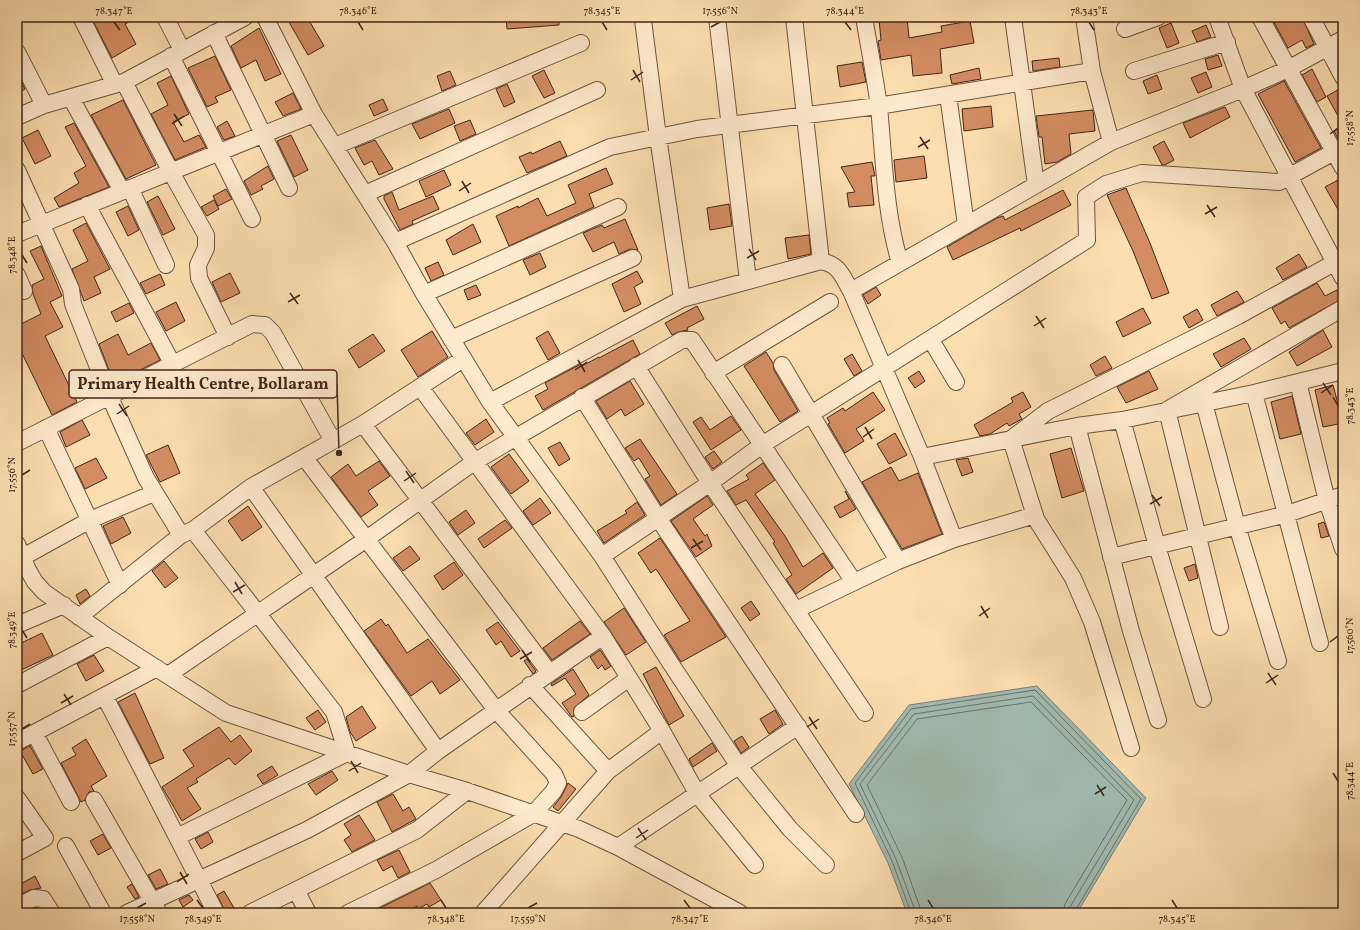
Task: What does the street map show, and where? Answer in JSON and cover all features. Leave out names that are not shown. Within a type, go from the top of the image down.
[{"type":"street","points":[[81,17],[206,235],[206,248],[198,265],[199,278],[228,337]]},
{"type":"street","points":[[165,17],[176,53],[218,153],[252,219]]},
{"type":"street","points":[[17,117],[44,105],[119,83],[245,17]]},
{"type":"street","points":[[265,17],[314,114],[395,242],[424,294],[490,402],[602,556],[738,765],[790,829],[826,865]]},
{"type":"street","points":[[717,17],[748,281]]},
{"type":"street","points":[[794,17],[821,260]]},
{"type":"street","points":[[864,17],[878,106],[885,177],[895,247],[900,263]]},
{"type":"street","points":[[1013,17],[1036,185]]},
{"type":"street","points":[[1084,17],[1092,72],[1112,142]]},
{"type":"street","points":[[1125,29],[1158,17]]},
{"type":"street","points":[[1217,17],[1243,89],[1289,177],[1339,261],[1343,278]]},
{"type":"street","points":[[1260,17],[1288,69],[1339,149],[1343,168]]},
{"type":"street","points":[[1311,17],[1343,77]]},
{"type":"street","points":[[643,20],[658,137],[682,299]]},
{"type":"street","points":[[214,33],[289,188]]},
{"type":"street","points":[[851,291],[1112,142],[1243,89],[1288,69],[1343,39]]},
{"type":"street","points":[[1134,71],[1227,42]]},
{"type":"street","points":[[335,146],[582,43]]},
{"type":"street","points":[[17,52],[44,105]]},
{"type":"street","points":[[395,242],[610,148],[697,129],[878,106],[1092,72]]},
{"type":"street","points":[[365,194],[597,90]]},
{"type":"street","points":[[948,95],[966,225]]},
{"type":"street","points":[[71,98],[126,190],[166,265]]},
{"type":"street","points":[[17,234],[314,114]]},
{"type":"street","points":[[602,556],[710,483],[762,445],[884,370],[1088,240],[1086,197],[1106,184],[1142,174],[1279,182],[1339,149]]},
{"type":"street","points":[[17,170],[71,288],[73,304],[109,395],[154,493],[164,509],[258,614],[334,712],[347,753]]},
{"type":"street","points":[[87,205],[172,363]]},
{"type":"street","points":[[424,294],[618,207]]},
{"type":"street","points":[[451,339],[633,258]]},
{"type":"street","points":[[490,402],[682,299],[821,260],[833,263],[840,270],[851,291],[922,457],[954,539]]},
{"type":"street","points":[[1011,439],[1048,411],[1238,316],[1339,261]]},
{"type":"street","points":[[17,275],[24,291]]},
{"type":"street","points":[[713,373],[830,302]]},
{"type":"street","points":[[1167,410],[1343,308]]},
{"type":"street","points":[[17,443],[172,363],[252,324],[265,325],[277,340],[333,441]]},
{"type":"street","points":[[17,742],[105,697],[162,672],[258,614],[313,574],[366,540],[474,462],[582,397],[682,340],[692,340],[854,582]]},
{"type":"street","points":[[931,340],[956,382]]},
{"type":"street","points":[[80,617],[187,533],[251,487],[363,424],[463,359]]},
{"type":"street","points":[[782,365],[898,561]]},
{"type":"street","points":[[636,366],[710,483],[865,713]]},
{"type":"street","points":[[922,457],[1076,426],[1122,420],[1254,393],[1298,382],[1342,376]]},
{"type":"street","points":[[1298,382],[1327,501],[1343,549]]},
{"type":"street","points":[[420,387],[603,636],[662,731],[698,795],[755,865]]},
{"type":"street","points":[[1254,393],[1320,643]]},
{"type":"street","points":[[582,397],[658,518],[856,814]]},
{"type":"street","points":[[1204,403],[1237,526],[1278,661]]},
{"type":"street","points":[[1167,410],[1220,627]]},
{"type":"street","points":[[1122,420],[1202,699]]},
{"type":"street","points":[[363,424],[549,672]]},
{"type":"street","points":[[1076,426],[1142,671],[1158,720]]},
{"type":"street","points":[[46,428],[120,585]]},
{"type":"street","points":[[1011,439],[1035,515],[1044,535],[1073,578],[1092,622],[1131,748]]},
{"type":"street","points":[[304,457],[496,710],[554,774],[558,783],[553,792],[533,814],[436,870],[348,913]]},
{"type":"street","points":[[251,487],[438,751]]},
{"type":"street","points":[[154,493],[20,551],[35,582],[44,592],[64,604],[108,637],[226,713],[409,774],[468,791],[579,829],[618,847],[740,913]]},
{"type":"street","points":[[1111,557],[1287,514],[1343,495]]},
{"type":"street","points":[[796,610],[898,561],[954,539],[1035,515]]},
{"type":"street","points":[[17,625],[64,604]]},
{"type":"street","points":[[127,913],[156,907],[199,878],[307,830],[409,774],[438,751],[530,685],[603,636]]},
{"type":"street","points":[[17,685],[108,637]]},
{"type":"street","points":[[582,712],[629,678]]},
{"type":"street","points":[[530,685],[608,772]]},
{"type":"street","points":[[105,697],[216,913]]},
{"type":"street","points":[[618,847],[698,795],[738,765],[798,726]]},
{"type":"street","points":[[483,913],[543,846],[561,823],[608,772],[662,731]]},
{"type":"street","points":[[35,734],[71,802]]},
{"type":"street","points":[[177,837],[347,753]]},
{"type":"street","points":[[250,913],[417,830],[468,791]]},
{"type":"street","points":[[17,798],[45,838],[17,853]]},
{"type":"street","points":[[94,800],[156,907]]},
{"type":"street","points":[[66,846],[103,913]]},
{"type":"street","points":[[296,890],[308,913]]},
{"type":"street","points":[[17,907],[34,898],[44,900],[52,913]]},
{"type":"water","points":[[1037,686],[1146,798],[1077,913],[907,913],[888,863],[849,784],[909,705]]},
{"type":"building","points":[[95,17],[138,17],[125,24],[136,44],[112,58],[92,19]]},
{"type":"building","points":[[286,17],[307,17],[324,46],[308,55]]},
{"type":"building","points":[[506,17],[559,17],[559,25],[507,29]]},
{"type":"building","points":[[907,17],[909,38],[942,32],[941,26],[970,21],[974,43],[940,49],[942,73],[913,76],[911,55],[881,60],[878,41],[881,40],[879,19]]},
{"type":"building","points":[[1271,17],[1302,17],[1314,44],[1306,48],[1302,40],[1288,48]]},
{"type":"building","points":[[1171,23],[1179,43],[1167,48],[1159,28]]},
{"type":"building","points":[[1206,25],[1211,37],[1197,42],[1192,31]]},
{"type":"building","points":[[259,28],[281,74],[265,81],[256,60],[241,68],[231,46]]},
{"type":"building","points":[[1218,55],[1222,66],[1208,70],[1205,59]]},
{"type":"building","points":[[215,56],[231,90],[215,97],[218,102],[207,107],[188,68]]},
{"type":"building","points":[[1059,58],[1060,67],[1033,71],[1032,61]]},
{"type":"building","points":[[862,62],[866,82],[840,87],[837,66]]},
{"type":"building","points":[[979,68],[981,79],[952,84],[950,75]]},
{"type":"building","points":[[1312,69],[1326,97],[1317,102],[1302,75]]},
{"type":"building","points":[[544,70],[555,93],[544,98],[532,76]]},
{"type":"building","points":[[450,71],[456,85],[442,91],[437,76]]},
{"type":"building","points":[[1206,72],[1212,87],[1198,93],[1191,78]]},
{"type":"building","points":[[17,73],[25,89],[17,94]]},
{"type":"building","points":[[1157,75],[1162,89],[1148,94],[1143,81]]},
{"type":"building","points":[[171,76],[189,114],[173,122],[184,142],[199,135],[206,147],[175,160],[151,114],[168,105],[157,83]]},
{"type":"building","points":[[1284,81],[1321,148],[1295,162],[1258,94]]},
{"type":"building","points":[[507,84],[515,102],[504,107],[496,89]]},
{"type":"building","points":[[1343,87],[1343,125],[1327,96]]},
{"type":"building","points":[[293,93],[301,109],[283,116],[275,102]]},
{"type":"building","points":[[383,99],[388,110],[374,116],[369,105]]},
{"type":"building","points":[[123,100],[156,165],[126,179],[91,115]]},
{"type":"building","points":[[991,106],[993,127],[964,131],[962,109]]},
{"type":"building","points":[[1225,107],[1230,117],[1190,138],[1183,123]]},
{"type":"building","points":[[449,109],[455,123],[420,139],[412,124]]},
{"type":"building","points":[[1093,110],[1095,131],[1069,134],[1071,154],[1057,162],[1045,164],[1042,137],[1039,137],[1036,116]]},
{"type":"building","points":[[470,120],[476,134],[460,141],[454,126]]},
{"type":"building","points":[[227,121],[235,136],[224,140],[217,127]]},
{"type":"building","points":[[74,123],[109,187],[59,207],[54,198],[79,183],[74,173],[86,166],[65,127]]},
{"type":"building","points":[[1343,126],[1343,138],[1338,139],[1334,131]]},
{"type":"building","points":[[38,130],[51,156],[35,164],[22,138]]},
{"type":"building","points":[[291,135],[308,170],[294,177],[277,141]]},
{"type":"building","points":[[375,140],[393,169],[379,175],[372,161],[364,165],[355,148]]},
{"type":"building","points":[[560,141],[567,156],[527,173],[519,157],[531,152],[532,154]]},
{"type":"building","points":[[1164,141],[1174,160],[1162,165],[1153,147]]},
{"type":"building","points":[[924,156],[927,178],[896,182],[894,160]]},
{"type":"building","points":[[872,162],[875,176],[871,176],[874,205],[849,207],[847,193],[855,192],[841,167]]},
{"type":"building","points":[[268,166],[274,179],[261,186],[263,189],[251,195],[244,181]]},
{"type":"building","points":[[606,168],[613,184],[589,194],[594,207],[509,246],[496,216],[518,206],[518,208],[538,198],[547,216],[576,203],[568,185]]},
{"type":"building","points":[[444,170],[451,185],[426,197],[419,181]]},
{"type":"building","points":[[1338,180],[1343,189],[1343,218],[1325,187]]},
{"type":"building","points":[[1126,188],[1150,243],[1169,293],[1152,299],[1133,251],[1107,195]]},
{"type":"building","points":[[226,189],[232,199],[218,206],[213,196]]},
{"type":"building","points":[[1063,190],[1071,205],[1021,231],[1020,228],[953,260],[947,247],[997,218],[1003,216],[1005,220]]},
{"type":"building","points":[[392,192],[399,210],[433,196],[439,209],[412,221],[413,224],[400,230],[384,199],[384,196]]},
{"type":"building","points":[[158,196],[175,229],[163,235],[147,202]]},
{"type":"building","points":[[214,200],[219,209],[207,216],[201,207]]},
{"type":"building","points":[[729,204],[732,226],[710,230],[707,208]]},
{"type":"building","points":[[128,206],[139,230],[128,236],[116,212]]},
{"type":"building","points":[[625,219],[638,250],[630,249],[619,254],[614,242],[593,252],[583,233],[602,225],[604,228]]},
{"type":"building","points":[[86,223],[110,269],[94,277],[101,293],[84,301],[72,269],[88,261],[73,230]]},
{"type":"building","points":[[473,224],[481,242],[453,255],[446,240]]},
{"type":"building","points":[[809,235],[811,254],[788,259],[785,238]]},
{"type":"building","points":[[41,246],[62,296],[50,302],[63,327],[45,336],[77,402],[52,415],[17,343],[17,326],[41,314],[33,294],[32,285],[44,279],[30,251]]},
{"type":"building","points":[[540,253],[546,267],[530,275],[523,260]]},
{"type":"building","points":[[1299,254],[1307,267],[1283,280],[1276,268]]},
{"type":"building","points":[[438,262],[444,275],[431,281],[425,268]]},
{"type":"building","points":[[637,271],[643,282],[634,287],[641,304],[624,312],[612,284]]},
{"type":"building","points":[[230,273],[240,293],[221,302],[212,282]]},
{"type":"building","points":[[160,274],[165,285],[146,294],[140,283]]},
{"type":"building","points":[[1317,283],[1325,296],[1337,290],[1342,299],[1289,328],[1285,321],[1281,324],[1272,308]]},
{"type":"building","points":[[476,285],[481,295],[468,300],[464,290]]},
{"type":"building","points":[[876,287],[881,295],[868,304],[863,295]]},
{"type":"building","points":[[1237,291],[1244,302],[1217,316],[1211,305]]},
{"type":"building","points":[[176,302],[185,321],[166,331],[156,312]]},
{"type":"building","points":[[129,303],[134,313],[116,322],[111,312]]},
{"type":"building","points":[[697,306],[704,319],[687,328],[688,330],[672,335],[665,323]]},
{"type":"building","points":[[1143,308],[1151,323],[1123,337],[1116,322]]},
{"type":"building","points":[[1197,309],[1203,320],[1189,328],[1183,317]]},
{"type":"building","points":[[1323,330],[1332,347],[1297,366],[1289,352]]},
{"type":"building","points":[[432,331],[448,357],[418,377],[401,350]]},
{"type":"building","points":[[548,331],[560,353],[548,360],[536,338]]},
{"type":"building","points":[[118,334],[128,355],[151,343],[160,360],[114,383],[99,344]]},
{"type":"building","points":[[373,334],[385,351],[359,368],[348,350]]},
{"type":"building","points":[[1244,338],[1251,349],[1221,367],[1213,354]]},
{"type":"building","points":[[633,340],[640,354],[543,410],[535,396],[548,389],[545,383],[581,364],[582,366]]},
{"type":"building","points":[[766,352],[773,363],[774,370],[798,411],[780,422],[744,366]]},
{"type":"building","points":[[852,354],[862,371],[854,376],[844,359]]},
{"type":"building","points":[[1105,356],[1112,368],[1096,376],[1090,365]]},
{"type":"building","points":[[919,371],[925,381],[915,388],[908,378]]},
{"type":"building","points":[[1149,371],[1158,389],[1126,403],[1117,387]]},
{"type":"building","points":[[630,381],[644,404],[625,416],[621,409],[607,419],[596,401]]},
{"type":"building","points":[[1333,385],[1343,423],[1323,427],[1315,390]]},
{"type":"building","points":[[873,392],[885,410],[856,429],[864,441],[845,453],[828,424],[830,423],[827,418],[843,408],[845,411]]},
{"type":"building","points":[[1023,392],[1031,407],[1019,414],[1022,419],[1009,426],[1007,423],[990,434],[980,436],[974,425],[1013,402],[1011,398]]},
{"type":"building","points":[[1292,396],[1301,434],[1280,439],[1271,402]]},
{"type":"building","points":[[731,416],[741,430],[711,450],[693,422],[701,417],[710,430]]},
{"type":"building","points":[[486,419],[494,432],[475,445],[466,433]]},
{"type":"building","points":[[82,420],[90,435],[66,447],[60,432]]},
{"type":"building","points":[[895,433],[907,455],[889,464],[877,444]]},
{"type":"building","points":[[640,439],[677,494],[661,505],[645,479],[650,476],[639,458],[634,461],[625,448]]},
{"type":"building","points":[[560,442],[570,459],[559,466],[548,448]]},
{"type":"building","points":[[168,445],[180,473],[160,482],[146,455]]},
{"type":"building","points":[[1071,448],[1084,491],[1062,498],[1050,454]]},
{"type":"building","points":[[714,451],[722,462],[713,469],[705,457]]},
{"type":"building","points":[[509,454],[529,481],[511,494],[491,467]]},
{"type":"building","points":[[96,458],[107,478],[85,489],[75,468]]},
{"type":"building","points":[[968,458],[973,472],[962,476],[956,460]]},
{"type":"building","points":[[379,461],[390,476],[368,491],[378,505],[361,517],[331,477],[348,464],[356,476]]},
{"type":"building","points":[[763,463],[775,480],[755,494],[785,536],[803,567],[823,553],[833,568],[796,594],[786,579],[792,575],[773,543],[775,542],[746,500],[736,505],[727,491],[749,479],[746,475]]},
{"type":"building","points":[[891,467],[899,481],[918,473],[942,534],[902,549],[862,482]]},
{"type":"building","points":[[845,491],[856,509],[840,518],[834,507],[849,499]]},
{"type":"building","points":[[707,496],[713,505],[693,519],[705,536],[707,534],[712,546],[696,557],[671,521]]},
{"type":"building","points":[[540,498],[551,513],[533,525],[523,511]]},
{"type":"building","points":[[637,502],[645,515],[604,543],[597,531],[627,513],[625,511]]},
{"type":"building","points":[[248,506],[262,527],[242,541],[228,521]]},
{"type":"building","points":[[466,510],[475,523],[458,535],[449,522]]},
{"type":"building","points":[[123,517],[131,533],[111,544],[103,526]]},
{"type":"building","points":[[505,520],[512,528],[484,548],[478,539]]},
{"type":"building","points":[[1324,522],[1329,536],[1321,538],[1318,524]]},
{"type":"building","points":[[660,538],[726,637],[681,662],[664,635],[690,621],[656,569],[651,573],[638,553]]},
{"type":"building","points":[[410,546],[420,559],[403,571],[393,558]]},
{"type":"building","points":[[164,561],[178,578],[165,588],[152,571]]},
{"type":"building","points":[[454,562],[463,575],[443,590],[434,576]]},
{"type":"building","points":[[1195,564],[1198,578],[1189,581],[1184,568]]},
{"type":"building","points":[[86,589],[90,596],[80,604],[76,595]]},
{"type":"building","points":[[751,601],[760,614],[750,621],[741,608]]},
{"type":"building","points":[[624,608],[646,642],[626,655],[604,622]]},
{"type":"building","points":[[381,619],[386,626],[388,624],[407,653],[428,639],[460,680],[440,694],[432,681],[411,696],[364,631]]},
{"type":"building","points":[[580,621],[590,634],[552,660],[543,648]]},
{"type":"building","points":[[498,622],[520,651],[511,657],[501,641],[496,645],[486,630]]},
{"type":"building","points":[[42,633],[53,655],[17,672],[17,645]]},
{"type":"building","points":[[600,650],[611,666],[605,670],[602,665],[598,669],[590,657]]},
{"type":"building","points":[[94,655],[104,671],[86,681],[77,664]]},
{"type":"building","points":[[527,659],[536,671],[533,674],[524,661]]},
{"type":"building","points":[[656,667],[684,716],[669,725],[643,674]]},
{"type":"building","points":[[573,669],[589,695],[574,708],[574,716],[572,717],[562,703],[576,694],[565,678],[552,686],[551,684]]},
{"type":"building","points":[[135,693],[164,758],[150,764],[118,702]]},
{"type":"building","points":[[362,706],[376,728],[356,741],[350,732],[346,717]]},
{"type":"building","points":[[318,710],[326,722],[315,730],[306,718]]},
{"type":"building","points":[[775,710],[783,724],[769,734],[760,719]]},
{"type":"building","points":[[219,727],[231,742],[240,735],[252,751],[235,765],[229,758],[196,779],[198,782],[187,788],[201,809],[182,821],[162,787],[194,766],[183,750]]},
{"type":"building","points":[[742,736],[749,747],[741,753],[734,741]]},
{"type":"building","points":[[86,739],[107,776],[91,786],[94,791],[89,792],[85,800],[81,802],[61,763],[76,755],[72,748]]},
{"type":"building","points":[[712,743],[717,751],[693,767],[689,759]]},
{"type":"building","points":[[30,746],[43,769],[33,774],[20,751]]},
{"type":"building","points":[[272,766],[278,775],[263,784],[257,775]]},
{"type":"building","points":[[332,771],[338,780],[316,795],[308,784]]},
{"type":"building","points":[[568,783],[576,789],[558,811],[553,807],[561,797]]},
{"type":"building","points":[[393,794],[403,811],[409,807],[416,819],[392,832],[377,802]]},
{"type":"building","points":[[359,815],[375,840],[352,852],[344,840],[351,835],[344,824]]},
{"type":"building","points":[[208,832],[213,842],[201,849],[195,839]]},
{"type":"building","points":[[103,834],[111,848],[98,855],[90,841]]},
{"type":"building","points":[[399,850],[410,872],[398,878],[392,866],[383,871],[377,860]]},
{"type":"building","points":[[160,869],[168,884],[156,889],[148,875]]},
{"type":"building","points":[[35,876],[41,888],[30,890],[17,896],[17,886]]},
{"type":"building","points":[[430,883],[441,900],[429,907],[427,904],[418,909],[417,906],[405,913],[370,913]]},
{"type":"building","points":[[132,884],[139,897],[135,899],[127,887]]},
{"type":"building","points":[[224,891],[234,908],[226,913],[217,895]]},
{"type":"building","points":[[189,895],[193,900],[183,907],[179,900]]},
{"type":"place","name":"Primary Health Centre, Bollaram","points":[[339,453]]}]
